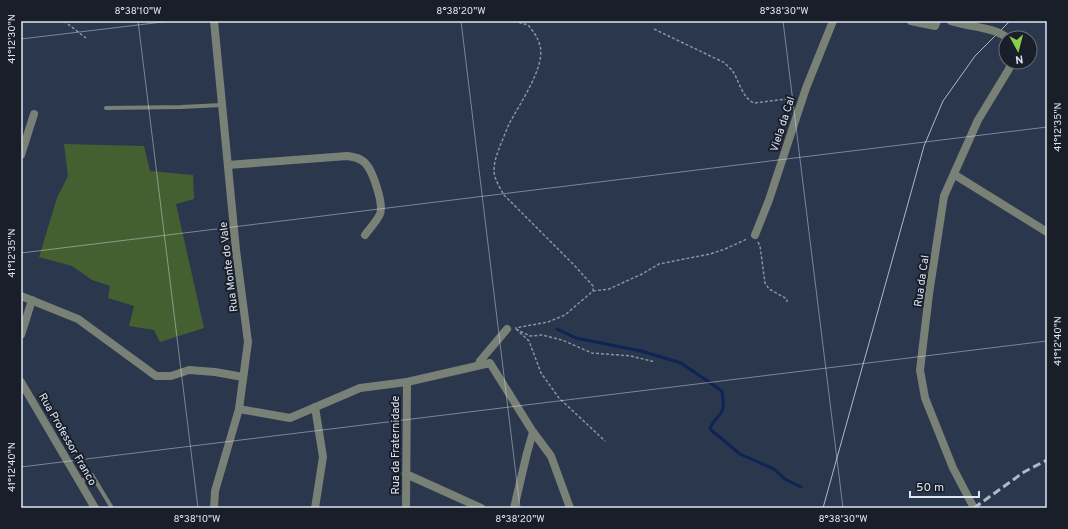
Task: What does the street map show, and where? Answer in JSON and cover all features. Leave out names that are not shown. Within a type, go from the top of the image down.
[{"type":"street","name":"Rua Monte do Vale","points":[[214,21],[236,250],[248,342],[239,409],[215,491],[214,508]]},
{"type":"street","name":"Viela da Cal","points":[[755,235],[769,200],[802,100],[833,21]]},
{"type":"street","points":[[911,21],[935,26],[937,21]]},
{"type":"street","points":[[951,21],[998,33]]},
{"type":"street","name":"Rua da Cal","points":[[974,508],[953,468],[925,398],[920,370],[929,294],[944,196],[978,120],[1008,70]]},
{"type":"street","points":[[21,155],[34,114]]},
{"type":"street","points":[[228,165],[347,156],[357,157],[366,164],[377,187],[381,204],[380,214],[365,235]]},
{"type":"street","points":[[954,174],[1047,232]]},
{"type":"street","points":[[21,296],[78,319],[156,376],[171,376],[189,370],[215,372],[243,377]]},
{"type":"street","points":[[21,335],[32,300]]},
{"type":"street","points":[[479,364],[480,361],[510,329]]},
{"type":"street","points":[[239,409],[290,418],[360,388],[407,382],[479,364],[490,363],[551,456],[570,508]]},
{"type":"street","name":"Rua da Fraternidade","points":[[406,508],[407,382]]},
{"type":"street","name":"Rua Professor Franco","points":[[22,384],[95,508]]},
{"type":"street","points":[[315,408],[323,457],[315,508]]},
{"type":"street","points":[[514,508],[527,453],[534,432]]},
{"type":"street","points":[[406,474],[481,508]]},
{"type":"lane","points":[[106,108],[181,107],[222,104]]},
{"type":"lane","points":[[80,482],[92,475],[112,508]]},
{"type":"path","points":[[64,21],[86,38]]},
{"type":"path","points":[[514,21],[528,24],[537,37],[541,47],[536,73],[509,125],[495,158],[494,171],[497,183],[504,195],[575,266],[592,286],[593,291]]},
{"type":"path","points":[[654,28],[725,64],[732,71],[750,101],[754,102],[793,98],[802,100]]},
{"type":"path","points":[[510,329],[548,322],[565,315],[593,291],[609,289],[642,274],[659,264],[710,254],[725,249],[755,235],[760,246],[765,283],[769,289],[787,299],[787,302]]},
{"type":"path","points":[[510,329],[530,336],[542,335],[562,340],[592,353],[631,356],[656,362]]},
{"type":"path","points":[[510,329],[528,341],[541,373],[559,398],[604,441]]},
{"type":"green space","points":[[64,144],[144,146],[150,171],[193,175],[194,199],[176,204],[204,328],[160,342],[154,330],[129,326],[134,306],[108,298],[110,286],[92,280],[72,266],[39,257],[57,198],[68,176]]},
{"type":"waterway","points":[[557,329],[576,338],[641,351],[681,363],[722,391],[723,408],[710,429],[740,454],[774,469],[785,479],[801,487]]},
{"type":"tram line","points":[[823,508],[924,146],[943,101],[975,56],[1010,21]]},
{"type":"railway","points":[[974,508],[1024,472],[1047,460]]}]
